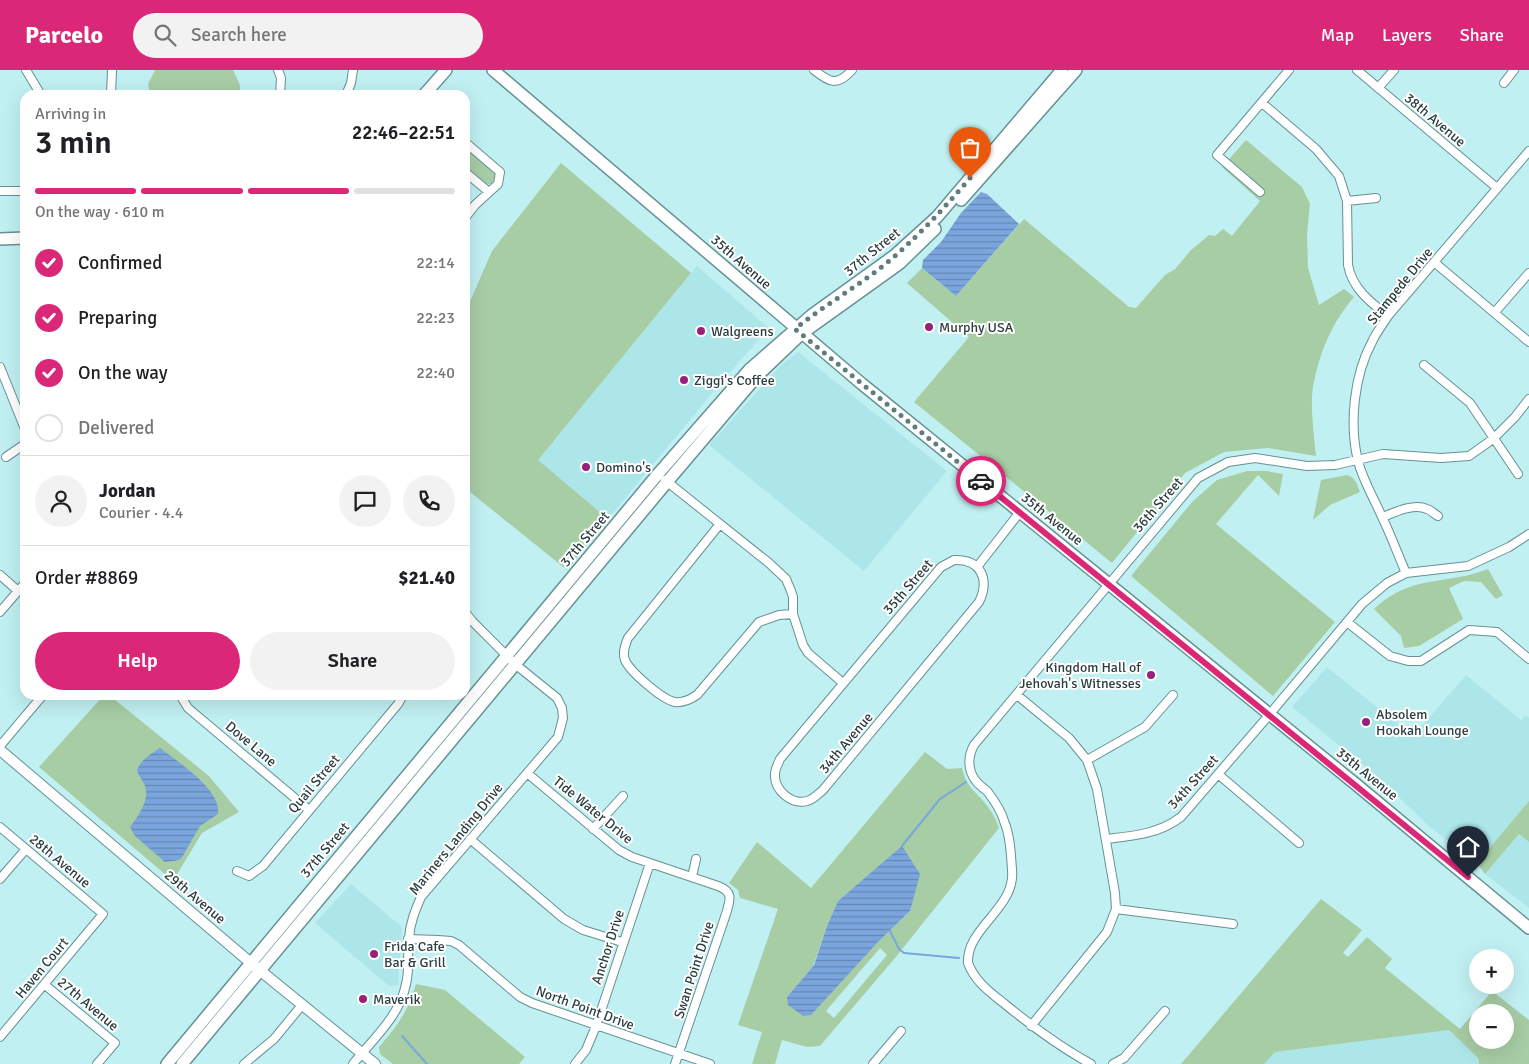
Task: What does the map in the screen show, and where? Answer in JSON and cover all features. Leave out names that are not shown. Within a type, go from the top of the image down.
[{"type":"main road","points":[[428,90],[446,70]]},
{"type":"main road","name":"35th Avenue","points":[[494,70],[798,331],[1420,836],[1529,928]]},
{"type":"main road","name":"37th Street","points":[[798,331],[812,315],[894,256],[936,217],[1062,70]]},
{"type":"main road","name":"37th Street","points":[[166,1064],[511,659],[749,370],[798,331],[900,263],[943,221],[1076,70]]},
{"type":"main road","points":[[0,239],[20,238]]},
{"type":"main road","name":"37th Street","points":[[182,1064],[261,970],[511,659]]},
{"type":"street","points":[[26,70],[38,90]]},
{"type":"street","points":[[111,90],[112,70]]},
{"type":"street","points":[[278,70],[280,90]]},
{"type":"street","points":[[348,90],[353,70]]},
{"type":"street","points":[[814,70],[826,80],[834,81],[841,80],[852,70]]},
{"type":"street","points":[[1260,192],[1217,155],[1290,70]]},
{"type":"street","name":"38th Avenue","points":[[1357,70],[1497,188]]},
{"type":"street","points":[[1378,88],[1394,70]]},
{"type":"street","points":[[1504,82],[1514,70]]},
{"type":"street","points":[[1262,103],[1328,161],[1340,176],[1347,201],[1348,265],[1350,273],[1356,287],[1388,316]]},
{"type":"street","points":[[470,146],[500,172],[498,184],[470,212]]},
{"type":"street","name":"Stampede Drive","points":[[1406,573],[1369,491],[1358,460],[1354,403],[1359,376],[1371,342],[1388,316],[1529,151]]},
{"type":"street","points":[[470,176],[489,192]]},
{"type":"street","points":[[0,191],[20,191]]},
{"type":"street","points":[[1347,201],[1376,198]]},
{"type":"street","points":[[1434,262],[1529,342]]},
{"type":"street","points":[[1495,312],[1529,273]]},
{"type":"street","points":[[1424,365],[1470,403],[1518,474]]},
{"type":"street","points":[[0,368],[20,417]]},
{"type":"street","name":"36th Street","points":[[1109,583],[1198,478],[1228,462],[1255,458],[1306,466],[1335,465],[1383,454],[1441,458],[1469,456],[1493,438],[1515,417],[1529,399]]},
{"type":"street","points":[[6,457],[20,447]]},
{"type":"street","points":[[662,478],[784,577],[793,597],[793,614],[800,639],[808,652],[843,683]]},
{"type":"street","points":[[1382,517],[1397,511],[1413,508],[1426,508],[1438,516]]},
{"type":"street","points":[[976,567],[1020,512]]},
{"type":"street","points":[[720,524],[628,638],[624,652],[625,660],[629,667],[670,701],[687,701],[697,695],[759,622],[779,615],[793,614]]},
{"type":"street","points":[[1406,573],[1468,566],[1509,547],[1529,534]]},
{"type":"street","name":"35th Street","points":[[843,683],[941,567],[947,562],[958,560],[969,562],[976,567]]},
{"type":"street","name":"34th Avenue","points":[[843,683],[780,759],[776,768],[776,785],[793,801],[808,801],[823,790],[965,621],[979,602],[985,588],[982,575],[976,567]]},
{"type":"street","name":"34th Street","points":[[1106,839],[1151,833],[1170,825],[1187,810],[1362,604],[1387,583],[1406,573]]},
{"type":"street","points":[[0,575],[18,591]]},
{"type":"street","points":[[1091,1064],[1031,1026],[976,980],[968,963],[972,942],[1000,908],[1011,883],[1013,873],[1005,822],[999,808],[976,781],[970,770],[971,752],[974,745],[1109,583]]},
{"type":"street","points":[[0,612],[20,589]]},
{"type":"street","name":"Mariners Landing Drive","points":[[353,1064],[387,1023],[403,996],[407,983],[408,939],[414,911],[421,897],[558,737],[563,718],[562,708],[557,698],[488,638],[470,618]]},
{"type":"street","points":[[1347,622],[1390,656],[1408,662],[1420,661],[1469,630],[1497,632],[1529,659]]},
{"type":"street","points":[[1017,695],[1069,738],[1087,760],[1097,790],[1116,909],[1107,932],[1031,1026]]},
{"type":"street","points":[[1087,760],[1145,727],[1173,695]]},
{"type":"street","points":[[0,746],[39,700]]},
{"type":"street","name":"Dove Lane","points":[[183,700],[188,708],[310,810]]},
{"type":"street","name":"Quail Street","points":[[237,871],[249,876],[263,866],[400,700]]},
{"type":"street","name":"29th Avenue","points":[[0,750],[251,963],[374,1064]]},
{"type":"street","name":"Tide Water Drive","points":[[527,773],[619,850],[632,857],[725,888],[729,894]]},
{"type":"street","points":[[1218,774],[1299,843]]},
{"type":"street","points":[[593,829],[623,796]]},
{"type":"street","name":"28th Avenue","points":[[0,827],[103,914]]},
{"type":"street","points":[[470,839],[564,919],[583,930],[622,942]]},
{"type":"street","points":[[0,879],[26,849]]},
{"type":"street","points":[[692,876],[696,859]]},
{"type":"street","name":"Anchor Drive","points":[[575,1064],[586,1050],[596,1026],[622,942],[650,863]]},
{"type":"street","name":"Swan Point Drive","points":[[675,1064],[730,900],[729,894]]},
{"type":"street","points":[[1116,909],[1233,924]]},
{"type":"street","name":"Haven Court","points":[[0,1037],[103,914]]},
{"type":"street","name":"North Point Drive","points":[[408,939],[451,941],[520,997],[540,1007],[710,1064]]},
{"type":"street","name":"27th Avenue","points":[[45,985],[115,1043],[97,1064]]},
{"type":"street","points":[[244,1064],[274,1039],[302,1005]]},
{"type":"street","points":[[1113,1064],[1124,1058],[1165,1011]]},
{"type":"street","points":[[873,1064],[901,1031]]},
{"type":"shaded area","points":[[697,266],[769,328],[718,386],[608,519],[537,460]]},
{"type":"shaded area","points":[[798,352],[947,471],[864,571],[709,445],[781,365]]},
{"type":"shaded area","points":[[1327,667],[1413,736],[1466,675],[1521,720],[1526,715],[1529,718],[1529,801],[1477,863],[1432,829],[1379,778],[1292,707]]},
{"type":"shaded area","points":[[1519,834],[1529,842],[1529,908],[1485,874]]},
{"type":"shaded area","points":[[351,884],[402,927],[398,985],[389,986],[315,923]]},
{"type":"shaded area","points":[[1449,1030],[1478,1058],[1479,1064],[1264,1064],[1275,1052]]},
{"type":"green space","points":[[155,70],[233,70],[240,85],[240,90],[149,90],[148,84]]},
{"type":"green space","points":[[1246,140],[1302,187],[1310,204],[1307,234],[1308,268],[1319,305],[1344,289],[1354,297],[1333,328],[1323,351],[1313,387],[1312,403],[1316,456],[1268,448],[1224,452],[1185,473],[1112,563],[914,402],[969,337],[907,283],[922,268],[956,296],[1024,219],[1129,307],[1136,308],[1165,275],[1175,269],[1191,250],[1209,235],[1215,236],[1223,229],[1232,236],[1260,201],[1222,167]]},
{"type":"green space","points":[[470,152],[495,173],[497,178],[493,184],[486,184],[470,171]]},
{"type":"green space","points":[[561,163],[691,273],[538,460],[608,519],[567,570],[470,492],[470,302],[492,251]]},
{"type":"green space","points":[[1247,471],[1266,471],[1283,474],[1279,496],[1258,475],[1216,524],[1335,622],[1273,696],[1131,576],[1192,502],[1217,480]]},
{"type":"green space","points":[[1347,475],[1354,479],[1360,492],[1330,505],[1313,520],[1321,480]]},
{"type":"green space","points":[[1488,569],[1503,595],[1496,599],[1481,582],[1464,581],[1449,588],[1463,619],[1419,646],[1404,648],[1401,636],[1374,609],[1402,590],[1416,585],[1473,574]]},
{"type":"green space","points":[[99,700],[115,700],[209,776],[239,812],[202,833],[173,881],[39,767]]},
{"type":"green space","points":[[925,752],[947,769],[962,768],[967,781],[990,809],[999,828],[895,958],[820,1046],[807,1047],[782,1040],[775,1064],[752,1064],[762,1032],[738,1025],[778,909],[740,898],[738,890],[729,883],[757,842],[811,888]],"holes":[[[902,847],[910,911],[877,943],[787,997],[813,966],[838,901]],[[880,948],[887,955],[834,1018],[826,1011]]]},
{"type":"green space","points":[[1529,801],[1529,842],[1519,834],[1485,874],[1477,863]]},
{"type":"green space","points":[[1321,899],[1362,930],[1343,953],[1348,957],[1367,937],[1392,959],[1385,968],[1460,1029],[1469,1018],[1469,1049],[1514,1049],[1514,1008],[1529,1020],[1529,1064],[1479,1064],[1478,1058],[1449,1030],[1275,1052],[1264,1064],[1181,1064]]},
{"type":"green space","points":[[416,984],[445,990],[525,1057],[519,1064],[393,1064],[380,1054],[379,1047],[401,1018]]},
{"type":"green space","points":[[1489,994],[1496,994],[1509,1004],[1481,1004]]},
{"type":"water","points":[[981,192],[987,194],[1019,224],[956,296],[922,268],[923,260],[941,242],[961,213]]},
{"type":"water","points":[[160,748],[187,768],[206,786],[213,795],[218,814],[200,826],[181,859],[165,862],[135,836],[130,827],[142,808],[146,797],[145,786],[137,771],[138,767],[146,758]]},
{"type":"water","points":[[902,846],[920,874],[910,911],[877,943],[811,1015],[803,1016],[788,1005],[787,997],[814,965],[827,926],[838,901]]},
{"type":"waterway","points":[[902,846],[940,799],[966,782]]},
{"type":"waterway","points":[[890,931],[899,949],[904,953],[959,958]]},
{"type":"waterway","points":[[402,1036],[427,1064]]},
{"type":"way so far","points":[[970,178],[936,217],[894,256],[795,329],[981,481]]},
{"type":"place","name":"Murphy USA","points":[[929,327]]},
{"type":"place","name":"Walgreens","points":[[701,331]]},
{"type":"place","name":"Ziggi's Coffee","points":[[684,380]]},
{"type":"place","name":"Domino's","points":[[586,467]]},
{"type":"place","name":"Kingdom Hall of Jehovah's Witnesses","points":[[1151,675]]},
{"type":"place","name":"Absolem Hookah Lounge","points":[[1366,722]]},
{"type":"place","name":"Frida Cafe Bar & Grill","points":[[374,954]]},
{"type":"place","name":"Maverik","points":[[363,999]]},
{"type":"route","points":[[981,481],[1109,583],[1468,877]]}]
